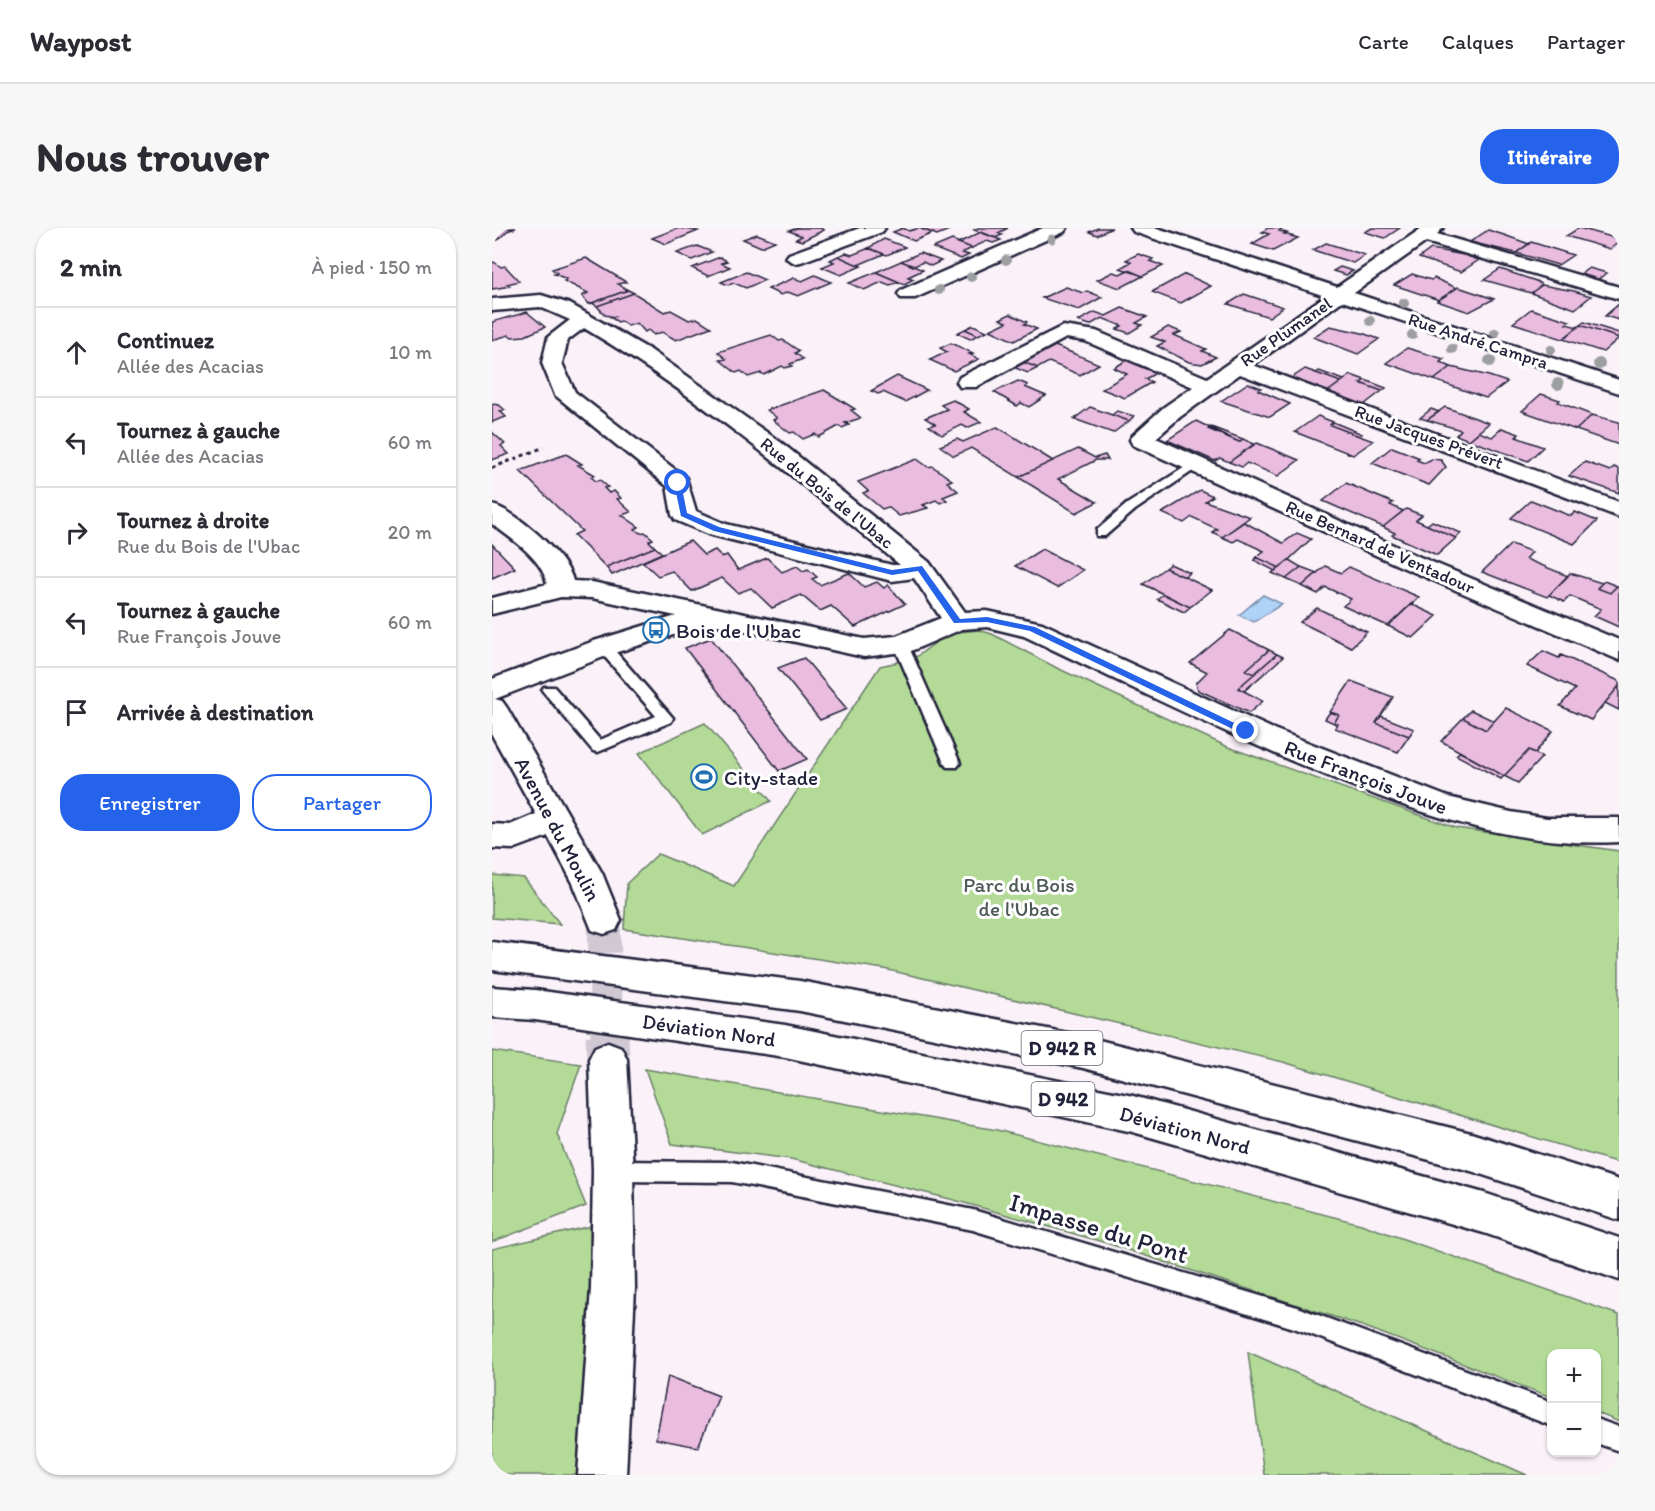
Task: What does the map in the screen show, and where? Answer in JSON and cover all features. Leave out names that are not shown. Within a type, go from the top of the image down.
[{"type":"street","points":[[795,258],[876,228]]},
{"type":"street","points":[[909,294],[1058,228]]},
{"type":"street","name":"Rue André Campra","points":[[1140,228],[1619,387]]},
{"type":"street","points":[[1429,232],[1619,293]]},
{"type":"street","name":"Rue Plumanel","points":[[1141,440],[1172,412],[1208,386],[1429,232]]},
{"type":"street","name":"Rue du Bois de l'Ubac","points":[[492,305],[541,301],[563,308],[582,321],[645,355],[775,448],[920,568],[957,621]]},
{"type":"street","points":[[582,321],[558,337],[552,363],[566,395],[678,483],[684,515],[717,529],[892,573],[908,572],[920,568]]},
{"type":"street","points":[[968,382],[1063,332],[1089,335],[1208,386]]},
{"type":"street","name":"Rue Jacques Prévert","points":[[1238,366],[1619,510]]},
{"type":"street","name":"Rue Bernard de Ventadour","points":[[1141,440],[1411,562],[1619,651]]},
{"type":"street","points":[[492,512],[526,537],[558,571],[561,589]]},
{"type":"street","points":[[492,606],[561,589],[592,590],[864,648],[902,645],[957,621]]},
{"type":"street","points":[[592,590],[604,600],[609,612],[610,628],[604,647]]},
{"type":"street","points":[[492,690],[604,647],[679,624],[719,618]]},
{"type":"street","name":"Rue François Jouve","points":[[957,621],[987,619],[1032,629],[1246,731],[1385,786],[1465,814],[1514,825],[1564,831],[1619,830]]},
{"type":"street","name":"Avenue du Moulin","points":[[492,708],[590,882],[604,920]]},
{"type":"street","points":[[492,836],[513,837],[556,819]]},
{"type":"street","name":"D 942 R","points":[[492,956],[538,960],[800,996],[1083,1052],[1471,1152],[1619,1200]]},
{"type":"street","name":"Déviation Nord","points":[[492,1002],[785,1041],[1133,1114],[1484,1213],[1619,1259]]},
{"type":"street","points":[[602,1475],[613,1288],[613,1171],[608,1059]]},
{"type":"lane","points":[[1101,533],[1131,507],[1197,464]]},
{"type":"lane","points":[[902,645],[952,763]]},
{"type":"lane","points":[[549,690],[598,747],[666,718],[604,647]]},
{"type":"lane","name":"Impasse du Pont","points":[[613,1171],[732,1172],[973,1220],[1293,1317],[1547,1412]]},
{"type":"lane","points":[[1601,1433],[1619,1439]]},
{"type":"path","points":[[492,468],[544,447]]},
{"type":"green space","name":"Parc du Bois de l'Ubac","points":[[979,630],[992,634],[1057,668],[1228,747],[1456,828],[1619,851],[1619,1163],[1283,1062],[884,969],[624,929],[627,883],[658,854],[734,886],[880,666],[913,659],[949,633]]},
{"type":"green space","name":"City-stade","points":[[705,723],[771,801],[702,835],[639,753]]},
{"type":"green space","points":[[492,875],[524,878],[560,924],[492,918]]},
{"type":"green space","points":[[492,1051],[581,1064],[557,1134],[586,1206],[492,1242]]},
{"type":"green space","points":[[645,1069],[997,1130],[1361,1224],[1619,1315],[1619,1422],[1601,1415],[1601,1349],[1547,1349],[1547,1395],[1365,1327],[1103,1242],[954,1200],[791,1159],[672,1144]]},
{"type":"green space","points":[[592,1226],[601,1303],[584,1475],[492,1475],[492,1249]]},
{"type":"green space","points":[[1248,1352],[1527,1475],[1264,1475]]},
{"type":"water","points":[[1263,595],[1282,604],[1254,622],[1239,615]]},
{"type":"building","points":[[492,228],[516,228],[507,231],[498,240],[492,239]]},
{"type":"building","points":[[679,228],[698,231],[666,244],[652,238]]},
{"type":"building","points":[[797,228],[824,230],[802,241],[796,239],[802,236],[789,231]]},
{"type":"building","points":[[903,228],[909,231],[919,228],[933,233],[914,241],[893,232]]},
{"type":"building","points":[[919,228],[954,228],[937,235]]},
{"type":"building","points":[[1008,228],[998,233],[1002,235],[995,238],[974,230]]},
{"type":"building","points":[[1098,228],[1112,228],[1097,235],[1089,232]]},
{"type":"building","points":[[1268,228],[1283,228],[1279,231],[1298,238],[1273,251],[1252,244],[1269,234],[1262,232]]},
{"type":"building","points":[[1372,228],[1400,228],[1385,238],[1365,232]]},
{"type":"building","points":[[1579,228],[1619,239],[1619,242],[1610,249],[1566,236]]},
{"type":"building","points":[[1488,230],[1529,244],[1516,253],[1470,242]]},
{"type":"building","points":[[981,232],[1001,240],[993,243],[987,241],[972,248],[958,243]]},
{"type":"building","points":[[757,234],[775,241],[761,247],[743,239]]},
{"type":"building","points":[[884,239],[905,247],[887,255],[868,248]]},
{"type":"building","points":[[952,240],[972,248],[962,253],[969,255],[961,259],[933,248]]},
{"type":"building","points":[[1531,242],[1573,255],[1558,265],[1516,253]]},
{"type":"building","points":[[1326,243],[1365,255],[1353,263],[1313,250]]},
{"type":"building","points":[[697,246],[712,252],[692,260],[677,253]]},
{"type":"building","points":[[869,248],[884,254],[858,265],[838,256],[846,253],[852,255]]},
{"type":"building","points":[[1431,249],[1479,260],[1461,272],[1419,258]]},
{"type":"building","points":[[920,253],[941,261],[931,266],[923,262],[914,266],[901,261]]},
{"type":"building","points":[[1138,254],[1153,259],[1150,261],[1163,266],[1143,276],[1120,268],[1131,262],[1126,260]]},
{"type":"building","points":[[838,256],[861,266],[841,275],[822,267],[834,262],[830,260]]},
{"type":"building","points":[[720,257],[727,261],[721,263],[730,267],[708,276],[692,268]]},
{"type":"building","points":[[586,258],[626,282],[618,284],[628,290],[589,304],[582,296],[588,293],[564,281],[567,279],[554,274],[557,273],[552,269]]},
{"type":"building","points":[[901,261],[923,270],[908,277],[914,279],[904,284],[876,272]]},
{"type":"building","points":[[492,263],[501,267],[505,266],[519,281],[507,284],[510,286],[492,289]]},
{"type":"building","points":[[1340,267],[1353,271],[1346,275],[1333,271]]},
{"type":"building","points":[[1589,268],[1607,273],[1597,280],[1579,275]]},
{"type":"building","points":[[1500,269],[1542,285],[1531,293],[1484,280]]},
{"type":"building","points":[[1128,270],[1143,276],[1120,288],[1097,280],[1113,272],[1120,274]]},
{"type":"building","points":[[746,272],[765,280],[746,288],[734,283],[728,285],[721,282]]},
{"type":"building","points":[[876,272],[899,282],[890,285],[882,282],[864,290],[849,283]]},
{"type":"building","points":[[1185,274],[1211,286],[1181,303],[1152,292]]},
{"type":"building","points":[[1412,274],[1431,280],[1434,278],[1457,288],[1439,300],[1394,285]]},
{"type":"building","points":[[815,275],[831,282],[798,296],[788,292],[781,295],[768,289],[794,278],[802,281]]},
{"type":"building","points":[[1542,285],[1591,296],[1575,309],[1531,293]]},
{"type":"building","points":[[1066,287],[1102,297],[1079,310],[1042,298]]},
{"type":"building","points":[[1458,287],[1494,299],[1469,312],[1437,301]]},
{"type":"building","points":[[628,290],[634,293],[597,306],[592,303]]},
{"type":"building","points":[[634,293],[664,312],[671,310],[689,320],[697,318],[711,327],[676,340],[662,332],[654,335],[648,330],[645,332],[637,323],[628,326],[621,321],[618,322],[611,318],[614,317],[605,315],[597,306]]},
{"type":"building","points":[[1244,294],[1283,307],[1269,317],[1228,304]]},
{"type":"building","points":[[1619,304],[1619,320],[1605,316]]},
{"type":"building","points":[[1122,308],[1147,317],[1136,323],[1142,325],[1129,333],[1117,329],[1122,326],[1102,318],[1090,325],[1078,321],[1095,312],[1106,316]]},
{"type":"building","points":[[1531,309],[1570,321],[1566,324],[1578,327],[1563,339],[1513,323]]},
{"type":"building","points":[[527,312],[545,327],[525,336],[512,337],[509,335],[492,340],[492,322]]},
{"type":"building","points":[[1010,314],[1027,322],[1024,324],[1037,329],[1014,341],[990,330],[1007,322],[1000,319]]},
{"type":"building","points":[[1584,322],[1619,333],[1619,338],[1580,325]]},
{"type":"building","points":[[973,325],[987,331],[978,335],[965,329]]},
{"type":"building","points":[[1580,325],[1619,338],[1603,352],[1563,339]]},
{"type":"building","points":[[1330,326],[1379,339],[1358,354],[1313,337]]},
{"type":"building","points":[[1168,327],[1181,332],[1174,335],[1206,349],[1202,351],[1216,357],[1202,364],[1189,362],[1157,346],[1165,342],[1151,337]]},
{"type":"building","points":[[965,329],[978,335],[970,339],[957,333]]},
{"type":"building","points":[[771,335],[799,351],[795,353],[803,359],[790,364],[792,366],[785,368],[782,366],[764,375],[761,373],[748,377],[741,371],[736,373],[720,360],[726,359],[718,352]]},
{"type":"building","points":[[951,343],[973,353],[969,354],[979,359],[954,371],[930,360],[947,352],[940,348]]},
{"type":"building","points":[[1055,346],[1099,364],[1080,375],[1049,362],[1038,368],[1023,362]]},
{"type":"building","points":[[1407,348],[1444,359],[1440,362],[1451,367],[1434,380],[1386,363]]},
{"type":"building","points":[[1130,358],[1143,364],[1139,366],[1156,373],[1145,379],[1152,382],[1125,398],[1102,389],[1127,374],[1114,368]]},
{"type":"building","points":[[1023,362],[1038,368],[1028,373],[1013,367]]},
{"type":"building","points":[[1451,367],[1507,382],[1486,398],[1434,380]]},
{"type":"building","points":[[1305,369],[1341,382],[1326,393],[1290,379]]},
{"type":"building","points":[[1319,371],[1344,380],[1341,382],[1316,373]]},
{"type":"building","points":[[1351,375],[1365,380],[1360,383],[1382,391],[1361,407],[1326,393]]},
{"type":"building","points":[[897,376],[927,390],[905,402],[883,392],[878,394],[871,391]]},
{"type":"building","points":[[1365,380],[1386,388],[1382,391],[1360,383]]},
{"type":"building","points":[[1018,381],[1028,385],[1025,387],[1046,396],[1029,407],[1021,403],[1017,406],[994,392]]},
{"type":"building","points":[[1248,383],[1290,404],[1270,417],[1221,401]]},
{"type":"building","points":[[824,390],[855,409],[851,410],[861,418],[845,423],[849,425],[842,428],[839,426],[819,437],[815,434],[803,439],[794,432],[790,433],[773,420],[777,418],[767,410]]},
{"type":"building","points":[[1541,394],[1592,415],[1576,430],[1522,411]]},
{"type":"building","points":[[953,400],[969,409],[964,412],[981,422],[967,428],[962,425],[942,435],[929,426],[935,424],[925,418],[947,409],[941,405]]},
{"type":"building","points":[[492,404],[499,405],[505,410],[500,411],[506,417],[492,422]]},
{"type":"building","points":[[1090,407],[1129,421],[1113,433],[1074,419]]},
{"type":"building","points":[[1445,407],[1489,423],[1469,440],[1456,435],[1461,430],[1427,420]]},
{"type":"building","points":[[1431,409],[1439,412],[1427,420],[1420,418]]},
{"type":"building","points":[[1117,411],[1134,416],[1129,421],[1112,415]]},
{"type":"building","points":[[1592,415],[1619,422],[1619,445],[1576,430]]},
{"type":"building","points":[[1318,416],[1333,422],[1330,425],[1373,441],[1353,455],[1295,432]]},
{"type":"building","points":[[1196,421],[1239,442],[1243,439],[1254,444],[1229,462],[1220,458],[1215,461],[1167,440]]},
{"type":"building","points":[[1333,422],[1362,434],[1359,436],[1330,425]]},
{"type":"building","points":[[997,427],[1053,461],[1018,477],[971,448],[954,456],[940,446],[957,439],[963,442]]},
{"type":"building","points":[[1211,427],[1243,439],[1239,442],[1208,429]]},
{"type":"building","points":[[1502,428],[1519,434],[1516,437],[1543,447],[1528,461],[1469,440],[1479,432],[1492,437]]},
{"type":"building","points":[[492,432],[505,444],[501,446],[509,454],[492,460]]},
{"type":"building","points":[[1257,443],[1299,460],[1278,476],[1247,463],[1242,467],[1229,462]]},
{"type":"building","points":[[1392,447],[1420,458],[1417,460],[1424,463],[1432,459],[1441,460],[1446,467],[1429,485],[1372,463]]},
{"type":"building","points":[[1078,449],[1095,458],[1105,455],[1108,460],[1096,460],[1058,479],[1097,502],[1076,513],[1018,477]]},
{"type":"building","points":[[566,454],[582,464],[578,465],[595,475],[591,477],[596,481],[600,480],[608,487],[604,488],[609,493],[614,491],[621,498],[617,499],[631,512],[622,515],[639,527],[635,529],[640,533],[645,532],[653,539],[649,541],[655,547],[606,567],[574,535],[582,531],[520,471]]},
{"type":"building","points":[[917,459],[952,480],[947,482],[958,491],[943,497],[947,500],[940,503],[936,500],[923,505],[928,508],[899,516],[888,507],[882,509],[863,493],[868,491],[858,482]]},
{"type":"building","points":[[1585,462],[1610,471],[1614,467],[1619,469],[1619,493],[1569,476]]},
{"type":"building","points":[[1346,483],[1393,503],[1390,505],[1403,511],[1383,527],[1323,501]]},
{"type":"building","points":[[1200,490],[1213,496],[1205,501],[1250,517],[1222,537],[1212,532],[1217,529],[1192,517],[1184,523],[1162,513]]},
{"type":"building","points":[[1531,500],[1571,516],[1575,512],[1597,521],[1574,544],[1511,518]]},
{"type":"building","points":[[1406,509],[1422,515],[1416,520],[1456,538],[1437,555],[1392,535],[1395,533],[1383,527]]},
{"type":"building","points":[[1432,521],[1461,533],[1456,538],[1427,525]]},
{"type":"building","points":[[1244,522],[1283,543],[1297,533],[1311,539],[1280,568],[1256,557],[1264,551],[1238,539],[1233,542],[1222,537]]},
{"type":"building","points":[[690,541],[704,555],[715,550],[722,557],[727,555],[738,570],[767,558],[782,572],[797,566],[803,571],[808,569],[817,577],[812,579],[820,585],[849,573],[864,587],[877,582],[884,588],[888,585],[905,604],[855,627],[831,606],[820,611],[801,595],[772,608],[751,588],[738,593],[722,578],[692,591],[672,571],[658,576],[643,562]]},
{"type":"building","points":[[492,544],[515,568],[492,578]]},
{"type":"building","points":[[1511,544],[1532,552],[1526,559],[1568,576],[1547,597],[1482,572]]},
{"type":"building","points":[[655,547],[662,553],[612,575],[606,567]]},
{"type":"building","points":[[1042,549],[1083,570],[1057,588],[1015,566]]},
{"type":"building","points":[[1256,557],[1280,568],[1275,571],[1254,560]]},
{"type":"building","points":[[1289,560],[1301,567],[1286,579],[1272,573]]},
{"type":"building","points":[[1170,564],[1190,573],[1185,577],[1165,568]]},
{"type":"building","points":[[1325,566],[1341,573],[1349,567],[1419,597],[1388,626],[1343,606],[1351,599],[1325,587],[1318,594],[1302,586]]},
{"type":"building","points":[[1301,567],[1317,573],[1302,586],[1286,579]]},
{"type":"building","points":[[1165,568],[1212,590],[1190,607],[1143,584]]},
{"type":"building","points":[[1570,573],[1602,583],[1597,588],[1610,593],[1617,586],[1619,587],[1619,627],[1594,616],[1601,609],[1570,596],[1564,602],[1549,595]]},
{"type":"building","points":[[1604,581],[1617,586],[1610,593],[1597,588]]},
{"type":"building","points":[[1163,594],[1190,607],[1184,612],[1157,599]]},
{"type":"building","points":[[1411,604],[1437,616],[1413,638],[1388,626]]},
{"type":"building","points":[[1317,608],[1367,632],[1351,647],[1300,622]]},
{"type":"building","points":[[1230,630],[1269,650],[1246,670],[1254,674],[1238,688],[1263,701],[1249,713],[1198,690],[1196,683],[1207,672],[1190,663]]},
{"type":"building","points":[[711,638],[807,759],[779,771],[685,648]]},
{"type":"building","points":[[1269,650],[1277,654],[1254,674],[1246,670]]},
{"type":"building","points":[[1543,651],[1559,658],[1561,655],[1619,681],[1619,686],[1591,720],[1560,706],[1575,689],[1527,666]]},
{"type":"building","points":[[1277,654],[1283,657],[1244,691],[1238,688]]},
{"type":"building","points":[[804,658],[847,709],[820,720],[778,668]]},
{"type":"building","points":[[1351,681],[1393,697],[1376,723],[1409,736],[1398,752],[1335,728],[1338,724],[1334,723],[1339,715],[1330,712]]},
{"type":"building","points":[[1619,686],[1619,710],[1605,703]]},
{"type":"building","points":[[1506,708],[1553,731],[1535,753],[1529,750],[1504,776],[1441,741],[1463,718],[1486,730]]},
{"type":"building","points":[[1471,710],[1494,721],[1486,730],[1463,718]]},
{"type":"building","points":[[1330,712],[1339,715],[1334,723],[1325,719]]},
{"type":"building","points":[[1381,716],[1414,729],[1409,736],[1376,723]]},
{"type":"building","points":[[1529,750],[1542,757],[1518,783],[1504,776]]},
{"type":"building","points":[[1460,752],[1504,776],[1501,779],[1456,755]]},
{"type":"building","points":[[668,1376],[719,1396],[698,1447],[656,1439]]},
{"type":"tunnel","points":[[604,920],[607,1037]]},
{"type":"tunnel","points":[[607,1035],[608,1059]]},
{"type":"place","name":"Bois de l'Ubac","points":[[656,630]]},
{"type":"place","name":"City-stade","points":[[704,777]]},
{"type":"route","points":[[678,483],[684,515],[717,529],[892,573],[908,572],[920,568],[957,621],[987,619],[1032,629],[1246,731]]}]
